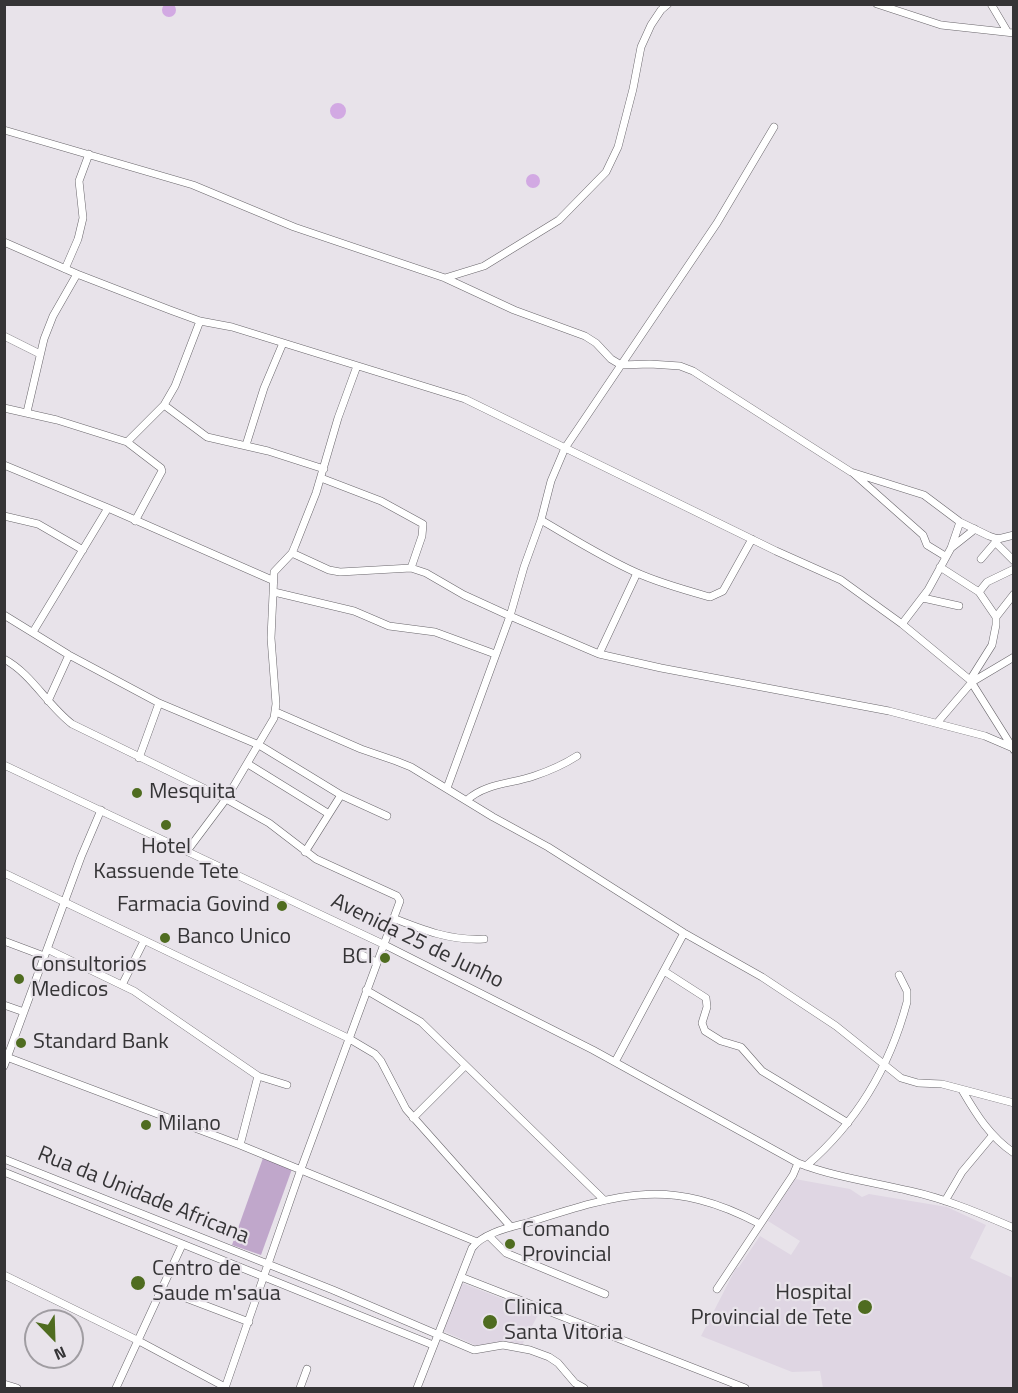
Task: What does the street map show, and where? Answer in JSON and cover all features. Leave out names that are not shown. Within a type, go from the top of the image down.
[{"type":"street","points":[[445,278],[484,266],[559,220],[606,172],[618,147],[641,46],[651,25],[668,4]]},
{"type":"street","points":[[877,4],[941,25],[1011,32]]},
{"type":"street","points":[[991,4],[1011,32]]},
{"type":"street","points":[[447,788],[510,616],[551,481],[565,448],[717,223],[774,127]]},
{"type":"street","points":[[4,130],[193,185],[294,227],[445,278],[514,310],[585,336],[621,365],[680,366],[693,371],[851,472],[923,535],[927,544],[945,556]]},
{"type":"street","points":[[65,269],[78,239],[83,218],[80,178],[89,154]]},
{"type":"street","points":[[4,242],[77,274],[200,321],[226,326],[465,399],[841,580],[903,624],[971,681],[1013,749]]},
{"type":"street","points":[[27,412],[40,354],[53,316],[77,274]]},
{"type":"street","points":[[127,442],[164,405],[175,386],[200,321]]},
{"type":"street","points":[[4,336],[40,354]]},
{"type":"street","points":[[246,445],[264,388],[283,343]]},
{"type":"street","points":[[187,851],[226,799],[276,712],[271,638],[274,592],[272,580],[279,565],[292,553],[321,478],[338,418],[357,366]]},
{"type":"street","points":[[164,405],[207,437],[246,445],[324,469]]},
{"type":"street","points":[[4,408],[27,412],[127,442],[162,471],[135,521]]},
{"type":"street","points":[[4,465],[272,580]]},
{"type":"street","points":[[851,472],[924,495],[960,522],[996,540],[1014,561]]},
{"type":"street","points":[[321,478],[381,501],[423,524],[422,536],[411,568]]},
{"type":"street","points":[[33,632],[108,508]]},
{"type":"street","points":[[4,516],[39,524],[83,550]]},
{"type":"street","points":[[541,520],[637,573],[670,586],[710,597],[723,591],[753,539]]},
{"type":"street","points":[[951,548],[960,522]]},
{"type":"street","points":[[903,624],[923,598],[951,548],[975,529]]},
{"type":"street","points":[[981,559],[996,540],[1014,534]]},
{"type":"street","points":[[292,553],[329,570],[340,572],[411,568],[426,573],[464,595],[599,654],[661,669],[849,702],[984,736],[1013,749]]},
{"type":"street","points":[[937,723],[971,681],[992,645],[996,625],[996,617],[979,592],[940,567]]},
{"type":"street","points":[[979,592],[987,582],[1014,569]]},
{"type":"street","points":[[599,654],[637,573]]},
{"type":"street","points":[[274,592],[354,611],[389,626],[435,632],[495,654]]},
{"type":"street","points":[[996,617],[1014,594]]},
{"type":"street","points":[[923,598],[959,606]]},
{"type":"street","points":[[4,615],[69,655],[159,703],[259,745],[341,795],[387,816]]},
{"type":"street","points":[[48,701],[69,655]]},
{"type":"street","points":[[971,681],[1014,657]]},
{"type":"street","points":[[4,658],[24,673],[48,701],[72,723],[226,799],[269,824],[305,852],[327,865],[397,896],[400,902],[348,1038],[225,1388],[137,1340],[4,1275]]},
{"type":"street","points":[[139,758],[159,703]]},
{"type":"street","points":[[276,712],[361,749],[396,761],[447,788],[493,818],[548,847],[684,933],[762,977],[836,1026],[901,1078],[942,1084],[1014,1103]]},
{"type":"street","points":[[467,800],[475,793],[495,785],[533,777],[577,756]]},
{"type":"street","points":[[248,764],[329,814]]},
{"type":"street","name":"Avenida 25 de Junho","points":[[4,765],[383,944],[615,1062],[798,1163],[945,1201],[1014,1228]]},
{"type":"street","points":[[305,852],[341,795]]},
{"type":"street","points":[[4,1066],[81,857],[101,810]]},
{"type":"street","points":[[4,873],[348,1038],[375,1054],[413,1118],[512,1227]]},
{"type":"street","points":[[393,918],[440,935],[461,939],[484,939]]},
{"type":"street","points":[[615,1062],[684,933]]},
{"type":"street","points":[[4,940],[45,953],[122,985],[168,1013],[258,1077],[287,1085]]},
{"type":"street","points":[[122,985],[144,941]]},
{"type":"street","points":[[360,954],[376,962]]},
{"type":"street","points":[[664,971],[706,998],[702,1023],[705,1030],[721,1041],[741,1047],[762,1071],[848,1123]]},
{"type":"street","points":[[806,1166],[848,1123],[867,1097],[884,1066],[907,1002],[907,991],[899,975]]},
{"type":"street","points":[[366,990],[422,1022],[603,1199]]},
{"type":"street","points":[[4,1005],[24,1011]]},
{"type":"street","points":[[6,1057],[240,1144],[477,1242]]},
{"type":"street","points":[[413,1118],[465,1066]]},
{"type":"street","points":[[240,1144],[258,1077]]},
{"type":"street","points":[[962,1090],[992,1136],[1014,1153]]},
{"type":"street","points":[[945,1201],[962,1172],[992,1136]]},
{"type":"street","name":"Rua da Unidade Africana","points":[[4,1159],[333,1290],[474,1350],[503,1345],[530,1350],[549,1357],[584,1389]]},
{"type":"street","points":[[717,1289],[793,1175],[798,1163]]},
{"type":"street","name":"Rua da Unidade Africana","points":[[4,1172],[433,1345]]},
{"type":"street","points":[[417,1389],[461,1276],[477,1242],[489,1236],[603,1199],[642,1194],[681,1195],[713,1203],[760,1224]]},
{"type":"street","points":[[489,1236],[506,1253],[605,1294]]},
{"type":"street","points":[[116,1389],[182,1245]]},
{"type":"street","points":[[461,1276],[745,1389]]},
{"type":"street","points":[[162,1289],[249,1322]]},
{"type":"street","points":[[300,1389],[307,1369]]},
{"type":"street","points":[[7,1386],[17,1389]]},
{"type":"shaded area","points":[[169,3],[174,5],[176,10],[174,15],[169,17],[164,15],[162,10],[164,5]]},
{"type":"shaded area","points":[[338,103],[346,111],[338,119],[330,111]]},
{"type":"shaded area","points":[[530,174],[536,174],[540,181],[536,188],[530,188],[526,184],[526,178]]},
{"type":"shaded area","points":[[263,1158],[292,1169],[261,1255],[232,1245]]},
{"type":"shaded area","name":"Hospital Provincial de Tete","points":[[795,1179],[850,1189],[862,1197],[869,1194],[947,1207],[986,1225],[970,1258],[1013,1278],[1013,1388],[823,1388],[820,1371],[792,1372],[701,1336],[736,1268],[760,1236],[791,1255],[800,1241],[768,1221]]},
{"type":"shaded area","name":"Clinica Santa Vitoria","points":[[462,1283],[539,1313],[522,1345],[502,1341],[488,1346],[477,1346],[441,1330]]},
{"type":"place","name":"Mesquita","points":[[137,793]]},
{"type":"place","name":"Hotel Kassuende Tete","points":[[166,825]]},
{"type":"place","name":"Farmacia Govind","points":[[282,906]]},
{"type":"place","name":"Banco Unico","points":[[165,938]]},
{"type":"place","name":"BCI","points":[[385,958]]},
{"type":"place","name":"Consultorios Medicos","points":[[19,979]]},
{"type":"place","name":"Standard Bank","points":[[21,1043]]},
{"type":"place","name":"Milano","points":[[146,1125]]},
{"type":"place","name":"Comando Provincial","points":[[510,1244]]},
{"type":"place","name":"Centro de Saude m'saua","points":[[138,1283]]},
{"type":"place","name":"Hospital Provincial de Tete","points":[[865,1307]]},
{"type":"place","name":"Clinica Santa Vitoria","points":[[490,1322]]}]
